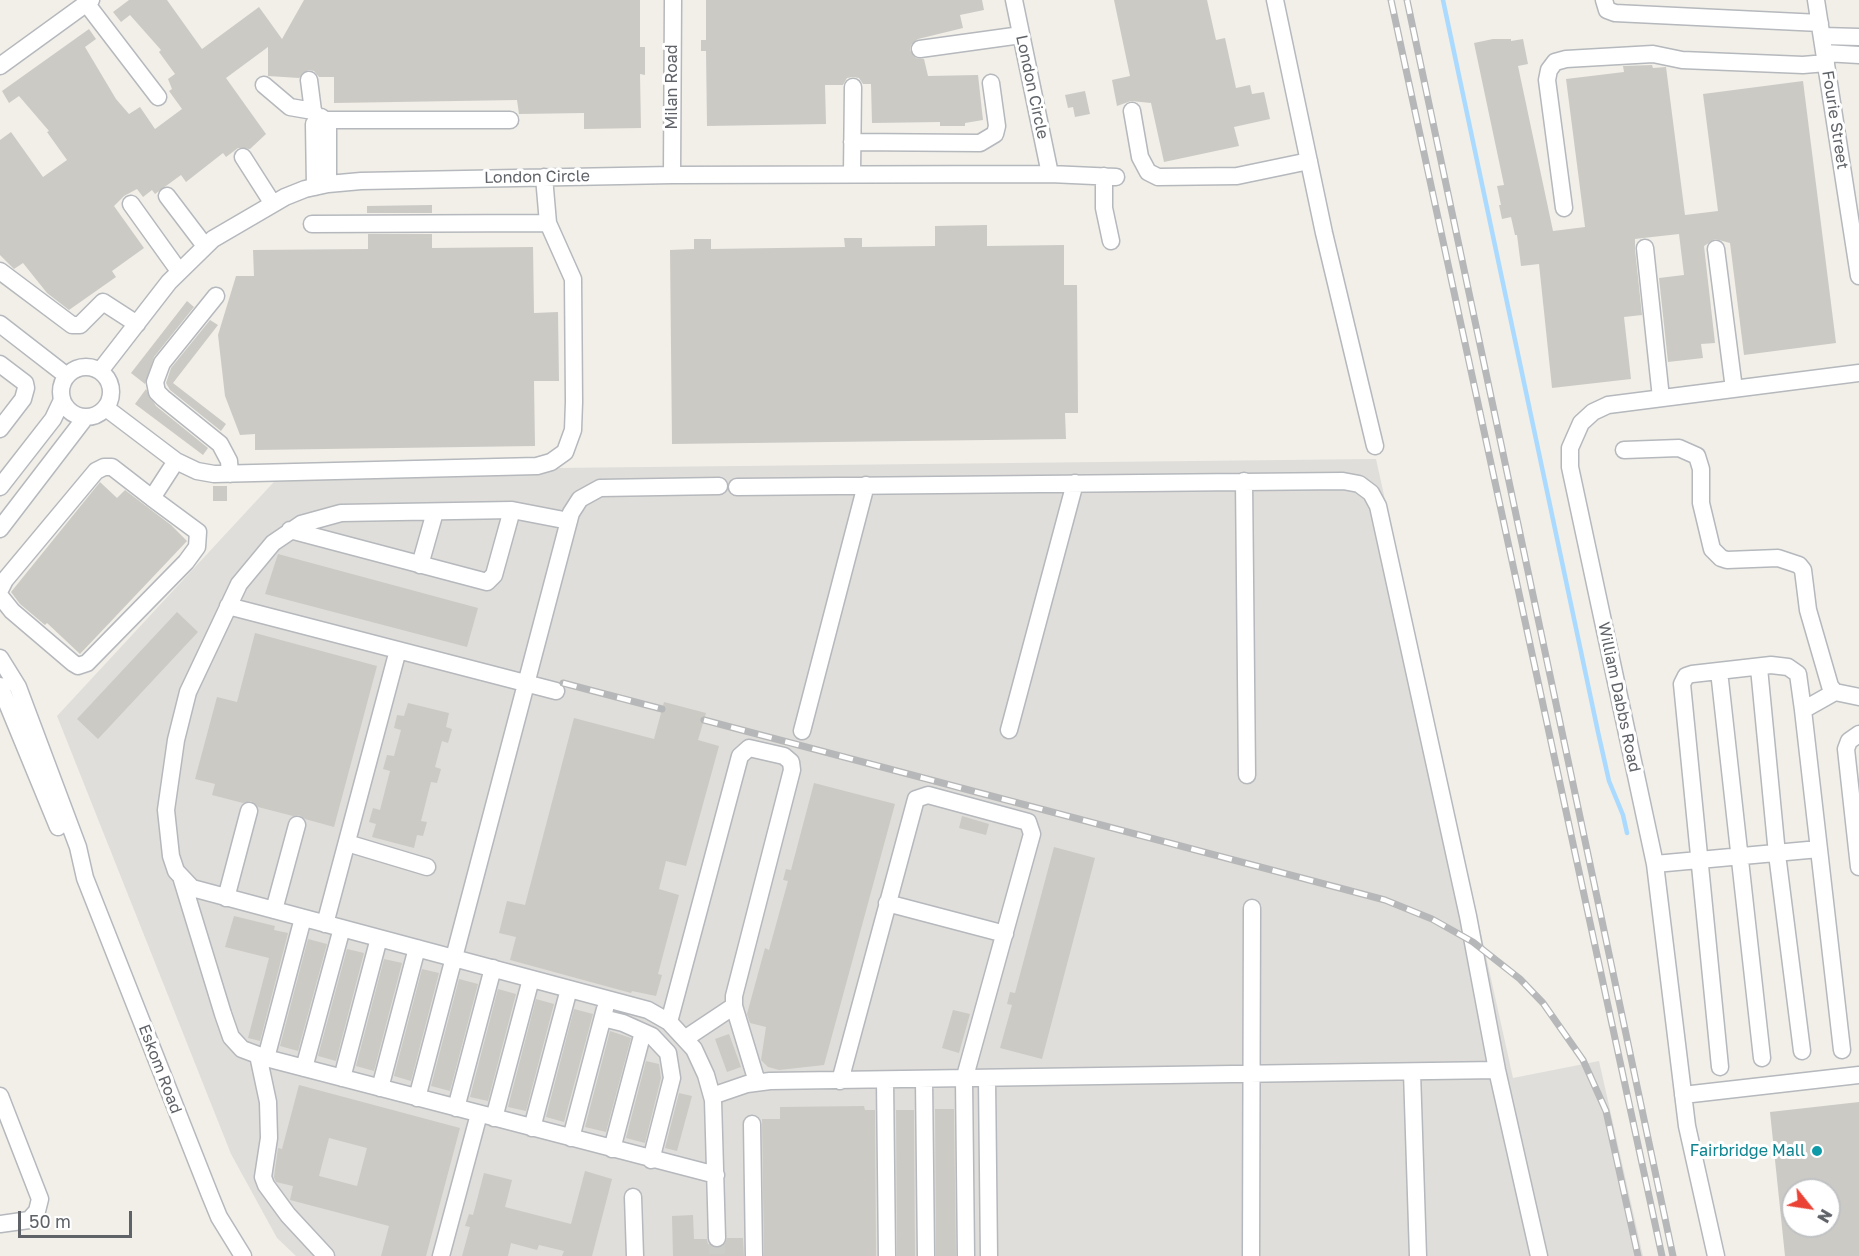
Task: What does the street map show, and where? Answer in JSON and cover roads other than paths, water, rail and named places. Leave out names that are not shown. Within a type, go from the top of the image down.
[{"type":"street","name":"Milan Road","points":[[672,175],[673,0]]},
{"type":"street","name":"London Circle","points":[[1014,0],[1050,174]]},
{"type":"street","points":[[1275,0],[1309,161],[1375,446]]},
{"type":"street","points":[[1604,0],[1607,10],[1615,13],[1821,29],[1859,37]]},
{"type":"street","name":"Fourie Street","points":[[1816,0],[1859,276]]},
{"type":"street","points":[[0,66],[89,2],[158,97]]},
{"type":"street","points":[[920,49],[1021,35]]},
{"type":"street","points":[[1564,208],[1547,80],[1549,70],[1556,62],[1566,59],[1653,54],[1693,60],[1803,65],[1825,58],[1859,55]]},
{"type":"street","points":[[309,80],[319,116],[321,185]]},
{"type":"street","points":[[852,142],[980,143],[995,134],[997,126],[991,83]]},
{"type":"street","points":[[264,85],[290,107],[319,116],[510,120]]},
{"type":"street","points":[[852,174],[853,87]]},
{"type":"street","points":[[1132,111],[1140,157],[1148,172],[1158,177],[1237,176],[1309,161]]},
{"type":"street","points":[[243,157],[273,204]]},
{"type":"street","name":"London Circle","points":[[100,371],[180,272],[205,246],[273,204],[321,185],[361,181],[672,175],[1050,174],[1110,177],[1104,208],[1111,242]]},
{"type":"street","points":[[106,408],[176,460],[202,472],[230,474],[537,466],[558,459],[570,444],[573,430],[574,306],[570,269],[548,223],[544,177]]},
{"type":"street","points":[[167,196],[205,246]]},
{"type":"street","points":[[131,204],[180,272]]},
{"type":"street","points":[[312,224],[548,223]]},
{"type":"street","points":[[1645,248],[1661,398]]},
{"type":"street","points":[[1716,249],[1734,389]]},
{"type":"street","points":[[0,271],[72,325],[80,326],[103,302],[137,324]]},
{"type":"street","points":[[216,296],[162,363],[155,382],[157,392],[163,398],[220,444],[230,461],[230,474]]},
{"type":"street","points":[[0,324],[67,376]]},
{"type":"street","points":[[0,364],[25,383],[26,388],[23,399],[0,429]]},
{"type":"street","points":[[79,368],[100,371],[111,386],[111,396],[106,408],[98,415],[85,418],[68,410],[61,391],[67,376],[79,368]]},
{"type":"street","name":"William Dabbs Road","points":[[1716,1256],[1687,1126],[1655,864],[1569,458],[1577,429],[1593,412],[1608,405],[1859,374]]},
{"type":"street","points":[[0,487],[53,419],[63,400]]},
{"type":"street","points":[[0,529],[85,418]]},
{"type":"street","points":[[1624,450],[1679,448],[1697,456],[1701,469],[1701,503],[1708,540],[1721,558],[1736,560],[1778,558],[1788,559],[1799,565],[1803,570],[1810,618],[1830,686],[1835,692],[1859,697]]},
{"type":"street","points":[[152,498],[176,460]]},
{"type":"street","points":[[0,590],[5,580],[96,471],[104,466],[112,467],[198,532],[197,547],[186,562],[87,663],[78,666],[12,611],[0,596]]},
{"type":"street","points":[[1244,482],[1248,775]]},
{"type":"street","points":[[737,487],[1351,482],[1366,488],[1376,499],[1468,916],[1497,1070],[1539,1256]]},
{"type":"street","points":[[1010,730],[1075,483]]},
{"type":"street","points":[[802,731],[866,485]]},
{"type":"street","points":[[417,1098],[569,521],[580,499],[600,488],[719,486]]},
{"type":"street","points":[[569,521],[512,510],[341,513],[313,518],[290,530],[273,543],[239,584],[188,692],[176,740],[166,810],[167,836],[176,872],[192,888],[648,1010],[669,1022],[686,1038],[703,1068],[712,1096],[716,1127],[717,1238]]},
{"type":"street","points":[[290,530],[483,582],[490,581],[494,575],[512,510]]},
{"type":"street","points":[[420,565],[435,512]]},
{"type":"street","points":[[228,606],[555,691]]},
{"type":"street","points":[[325,924],[398,650]]},
{"type":"street","name":"Eskom Road","points":[[0,658],[10,671],[29,716],[78,847],[85,878],[210,1195],[219,1217],[243,1256]]},
{"type":"street","points":[[1719,1067],[1682,684],[1686,676],[1719,670],[1779,666],[1796,671],[1800,678],[1842,1050]]},
{"type":"street","points":[[1759,668],[1777,854],[1802,1051]]},
{"type":"street","points":[[1719,670],[1738,858],[1762,1058]]},
{"type":"street","name":"Eskom Road","points":[[0,686],[67,848],[85,878]]},
{"type":"street","points":[[1803,710],[1835,692]]},
{"type":"street","points":[[1859,734],[1849,741],[1846,749],[1859,860]]},
{"type":"street","points":[[669,1022],[740,756],[749,748],[784,756],[792,766],[736,981],[734,1006],[757,1082]]},
{"type":"street","points":[[840,1081],[914,803],[919,796],[928,795],[1024,820],[1030,825],[1032,834],[964,1080],[966,1256]]},
{"type":"street","points":[[226,898],[249,810]]},
{"type":"street","points":[[274,910],[297,825]]},
{"type":"street","points":[[347,843],[427,867]]},
{"type":"street","points":[[1655,864],[1699,862],[1819,849]]},
{"type":"street","points":[[182,880],[231,1037],[242,1049],[262,1057],[651,1160],[716,1175]]},
{"type":"street","points":[[887,903],[1005,934]]},
{"type":"street","points":[[1251,1256],[1252,908]]},
{"type":"street","points":[[303,918],[262,1057],[268,1102],[269,1138],[263,1177],[266,1185],[288,1215],[327,1256]]},
{"type":"street","points":[[304,1068],[342,928]]},
{"type":"street","points":[[342,1078],[379,938]]},
{"type":"street","points":[[380,1088],[417,948]]},
{"type":"street","points":[[456,1108],[493,968]]},
{"type":"street","points":[[441,1256],[531,979]]},
{"type":"street","points":[[532,1128],[569,989]]},
{"type":"street","points":[[571,1138],[608,999]]},
{"type":"street","points":[[686,1038],[734,1006]]},
{"type":"street","points":[[603,1018],[623,1023],[643,1032],[662,1045],[668,1053],[673,1071],[651,1160]]},
{"type":"street","points":[[612,1149],[643,1032]]},
{"type":"street","points":[[712,1096],[757,1082],[1497,1070]]},
{"type":"street","points":[[1412,1072],[1418,1256]]},
{"type":"street","points":[[1683,1095],[1859,1075]]},
{"type":"street","points":[[987,1079],[989,1256]]},
{"type":"street","points":[[885,1080],[887,1256]]},
{"type":"street","points":[[924,1080],[926,1256]]},
{"type":"street","points":[[0,1098],[40,1199],[37,1210],[29,1220],[0,1224]]},
{"type":"street","points":[[752,1124],[754,1256]]},
{"type":"street","points":[[633,1197],[635,1256]]},
{"type":"waterway","points":[[1443,0],[1598,732],[1609,781],[1623,815],[1627,833]]},
{"type":"tunnel","points":[[717,1238],[717,1256]]},
{"type":"railway","points":[[1391,0],[1662,1256]]},
{"type":"railway","points":[[1407,0],[1673,1256]]},
{"type":"railway","points":[[563,683],[662,709]]},
{"type":"railway","points":[[704,720],[1385,900],[1432,919],[1473,942],[1520,979],[1543,1003],[1583,1060],[1606,1111],[1638,1256]]},
{"type":"place","name":"Fairbridge Mall","points":[[1817,1151]]}]
